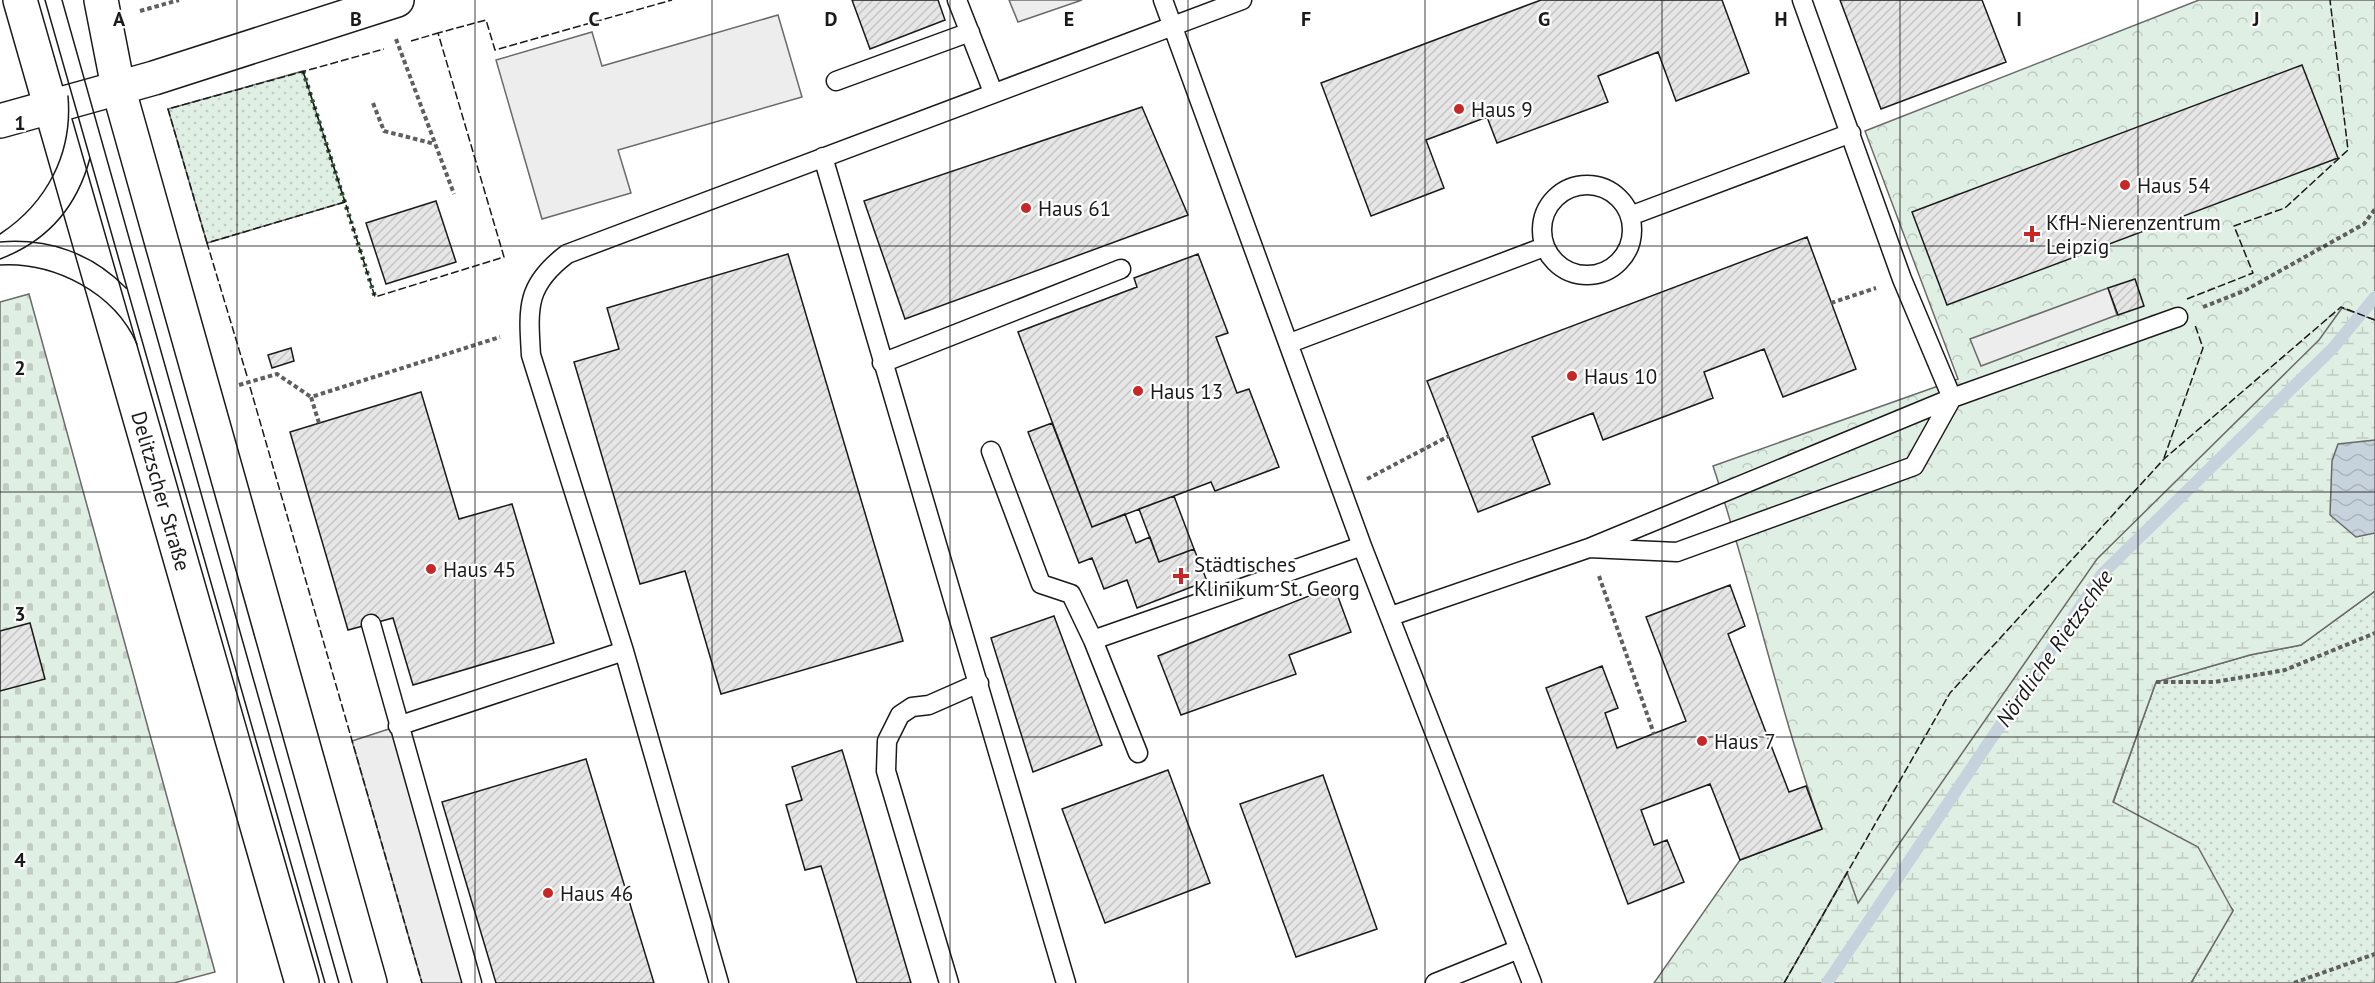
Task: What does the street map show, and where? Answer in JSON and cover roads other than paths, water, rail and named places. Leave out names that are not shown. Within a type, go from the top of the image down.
[{"type":"main road","name":"Delitzscher Straße","points":[[20,0],[302,983]]},
{"type":"main road","points":[[101,0],[118,87],[370,983]]},
{"type":"main road","points":[[0,121],[118,87],[391,2]]},
{"type":"lane","points":[[957,0],[993,93]]},
{"type":"lane","points":[[1163,0],[1290,343],[1362,546],[1532,983]]},
{"type":"lane","points":[[719,983],[624,651],[531,355],[530,327],[534,291],[546,270],[567,254],[1242,0]]},
{"type":"lane","points":[[1802,0],[1902,279],[1952,398]]},
{"type":"lane","points":[[836,81],[970,32]]},
{"type":"lane","points":[[1630,216],[1851,133]]},
{"type":"lane","points":[[823,157],[1066,983]]},
{"type":"lane","points":[[1595,185],[1617,195],[1630,216],[1632,239],[1621,260],[1602,273],[1579,275],[1558,266],[1544,247],[1541,223],[1551,201],[1571,187],[1595,185]]},
{"type":"lane","points":[[1290,343],[1544,247]]},
{"type":"lane","points":[[882,363],[1121,269]]},
{"type":"lane","points":[[1391,616],[1589,548],[1952,398],[2178,317]]},
{"type":"lane","points":[[1589,548],[1677,552],[1914,466],[1952,398]]},
{"type":"lane","points":[[991,451],[1041,584],[1071,594],[1093,640],[1138,753]]},
{"type":"lane","points":[[1093,640],[1362,546]]},
{"type":"lane","points":[[371,624],[472,983]]},
{"type":"lane","points":[[398,726],[624,651]]},
{"type":"lane","points":[[949,983],[886,771],[887,741],[900,715],[912,707],[929,705],[979,683]]},
{"type":"lane","points":[[1435,983],[1519,949]]},
{"type":"water","points":[[2375,440],[2375,533],[2356,537],[2330,515],[2332,461],[2338,444]]},
{"type":"waterway","name":"Nördliche Rietzschke","points":[[1827,983],[2102,574],[2333,348],[2375,297]]},
{"type":"tram line","points":[[45,0],[325,983]]},
{"type":"tram line","points":[[62,0],[339,983]]},
{"type":"tram line","points":[[0,234],[17,222],[31,207],[54,175],[66,137],[68,96]]},
{"type":"tram line","points":[[0,259],[32,243],[58,220],[77,192],[90,158]]},
{"type":"tram line","points":[[0,242],[18,241],[68,250],[99,265],[126,288]]},
{"type":"tram line","points":[[0,265],[20,265],[41,269],[80,284],[98,295],[113,309],[127,326],[137,344]]},
{"type":"place","name":"Haus 9","points":[[1459,109]]},
{"type":"place","name":"Haus 54","points":[[2125,185]]},
{"type":"place","name":"Haus 61","points":[[1026,208]]},
{"type":"place","name":"KfH-Nierenzentrum Leipzig","points":[[2032,234]]},
{"type":"place","name":"Haus 10","points":[[1572,376]]},
{"type":"place","name":"Haus 13","points":[[1138,391]]},
{"type":"place","name":"Haus 45","points":[[431,569]]},
{"type":"place","name":"Städtisches Klinikum St. Georg","points":[[1181,576]]},
{"type":"place","name":"Haus 7","points":[[1702,741]]},
{"type":"place","name":"Haus 46","points":[[548,893]]}]
